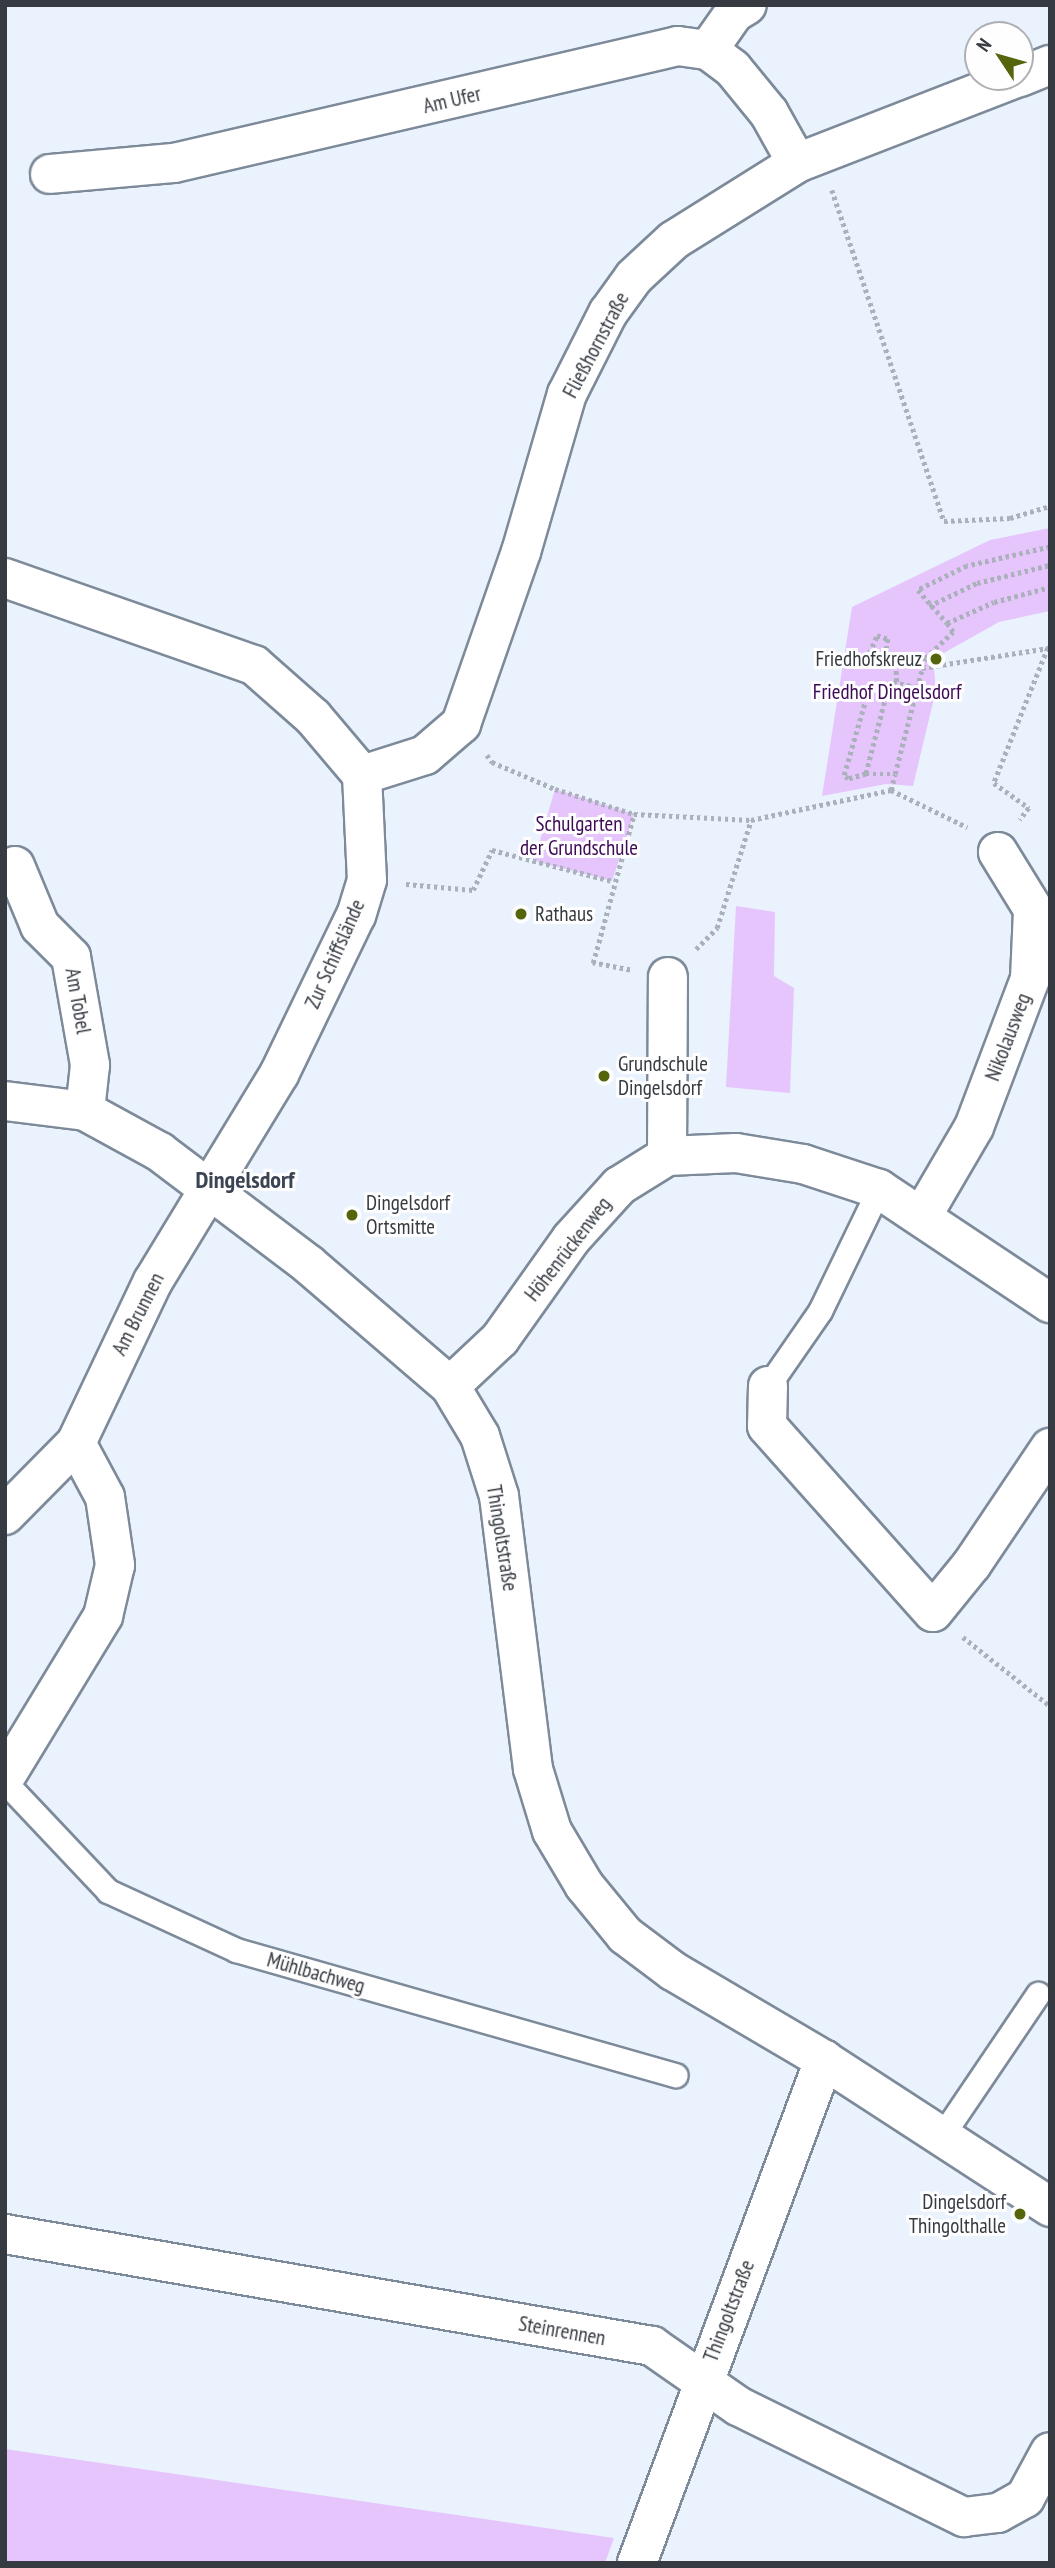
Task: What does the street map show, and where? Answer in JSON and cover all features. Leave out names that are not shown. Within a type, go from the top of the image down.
[{"type":"street","points":[[747,5],[734,13],[708,50],[733,69],[809,159]]},
{"type":"street","name":"Am Ufer","points":[[50,174],[174,163],[678,46],[708,50]]},
{"type":"street","name":"Fließhornstraße","points":[[461,724],[521,552],[567,394],[608,313],[634,277],[674,240],[809,159],[984,91]]},
{"type":"street","points":[[5,578],[254,665],[313,717],[362,775],[425,755],[461,724]]},
{"type":"street","name":"Zur Schiffslände","points":[[212,1191],[279,1074],[356,915],[367,880],[362,775]]},
{"type":"street","name":"Nikolausweg","points":[[922,1216],[974,1127],[1030,979],[1033,909],[999,852]]},
{"type":"street","name":"Am Tobel","points":[[15,866],[40,926],[71,957],[90,1065],[85,1111]]},
{"type":"street","points":[[668,977],[667,1156],[750,1155],[803,1164],[879,1189],[1050,1303]]},
{"type":"street","name":"Thingoltstraße","points":[[5,1101],[85,1111],[160,1152],[308,1264],[450,1386],[480,1436],[499,1496],[533,1769],[552,1831],[584,1885],[625,1935],[673,1971],[824,2060],[1050,2207]]},
{"type":"street","name":"Höhenrückenweg","points":[[450,1386],[500,1339],[571,1239],[619,1186],[667,1156]]},
{"type":"street","name":"Am Brunnen","points":[[5,1515],[76,1443],[153,1281],[212,1191]]},
{"type":"street","points":[[768,1386],[767,1426],[933,1612],[972,1564],[1050,1448]]},
{"type":"street","name":"Mühlbachweg","points":[[5,1780],[103,1616],[115,1565],[105,1497],[76,1443]]},
{"type":"street","name":"Thingoltstraße","points":[[637,2563],[824,2060]]},
{"type":"street","name":"Steinrennen","points":[[5,2234],[652,2346],[704,2378],[738,2406],[964,2517],[999,2513],[1025,2498],[1050,2452]]},
{"type":"lane","points":[[768,1386],[820,1311],[879,1189]]},
{"type":"lane","name":"Mühlbachweg","points":[[5,1780],[108,1891],[236,1950],[676,2075]]},
{"type":"lane","points":[[941,2137],[1038,1994]]},
{"type":"path","points":[[809,159],[944,521],[1010,517],[1050,506]]},
{"type":"path","points":[[891,790],[925,658],[953,632],[918,590],[967,566],[1050,547]]},
{"type":"path","points":[[929,606],[977,583],[1050,565]]},
{"type":"path","points":[[947,623],[994,602],[1050,587]]},
{"type":"path","points":[[864,666],[877,635],[888,639],[885,659],[896,664],[897,683]]},
{"type":"path","points":[[461,724],[492,762],[604,808],[634,814],[751,821],[891,790],[967,827],[999,852],[1029,808],[994,783],[1048,648],[922,668]]},
{"type":"path","points":[[871,681],[844,775],[848,779],[866,774],[894,774]]},
{"type":"path","points":[[866,774],[890,681],[918,688]]},
{"type":"path","points":[[634,814],[612,881],[593,963],[668,977],[717,928],[751,821]]},
{"type":"path","points":[[367,880],[473,890],[492,849],[612,881]]},
{"type":"path","points":[[933,1612],[1050,1706]]},
{"type":"green space","name":"Friedhof Dingelsdorf","points":[[1050,528],[1050,611],[999,622],[933,659],[936,690],[913,786],[886,784],[822,796],[852,607],[990,540]]},
{"type":"green space","name":"Schulgarten der Grundschule","points":[[555,789],[634,814],[612,881],[534,861]]},
{"type":"green space","points":[[736,906],[775,912],[774,976],[794,988],[790,1093],[726,1087]]},
{"type":"green space","points":[[5,2449],[614,2538],[605,2563],[5,2563]]},
{"type":"place","name":"Friedhofskreuz","points":[[936,659]]},
{"type":"place","name":"Rathaus","points":[[521,914]]},
{"type":"place","name":"Grundschule Dingelsdorf","points":[[604,1076]]},
{"type":"place","name":"Dingelsdorf Ortsmitte","points":[[352,1215]]},
{"type":"place","name":"Dingelsdorf Thingolthalle","points":[[1020,2214]]},
{"type":"district","name":"Dingelsdorf","points":[[245,1180]]}]
